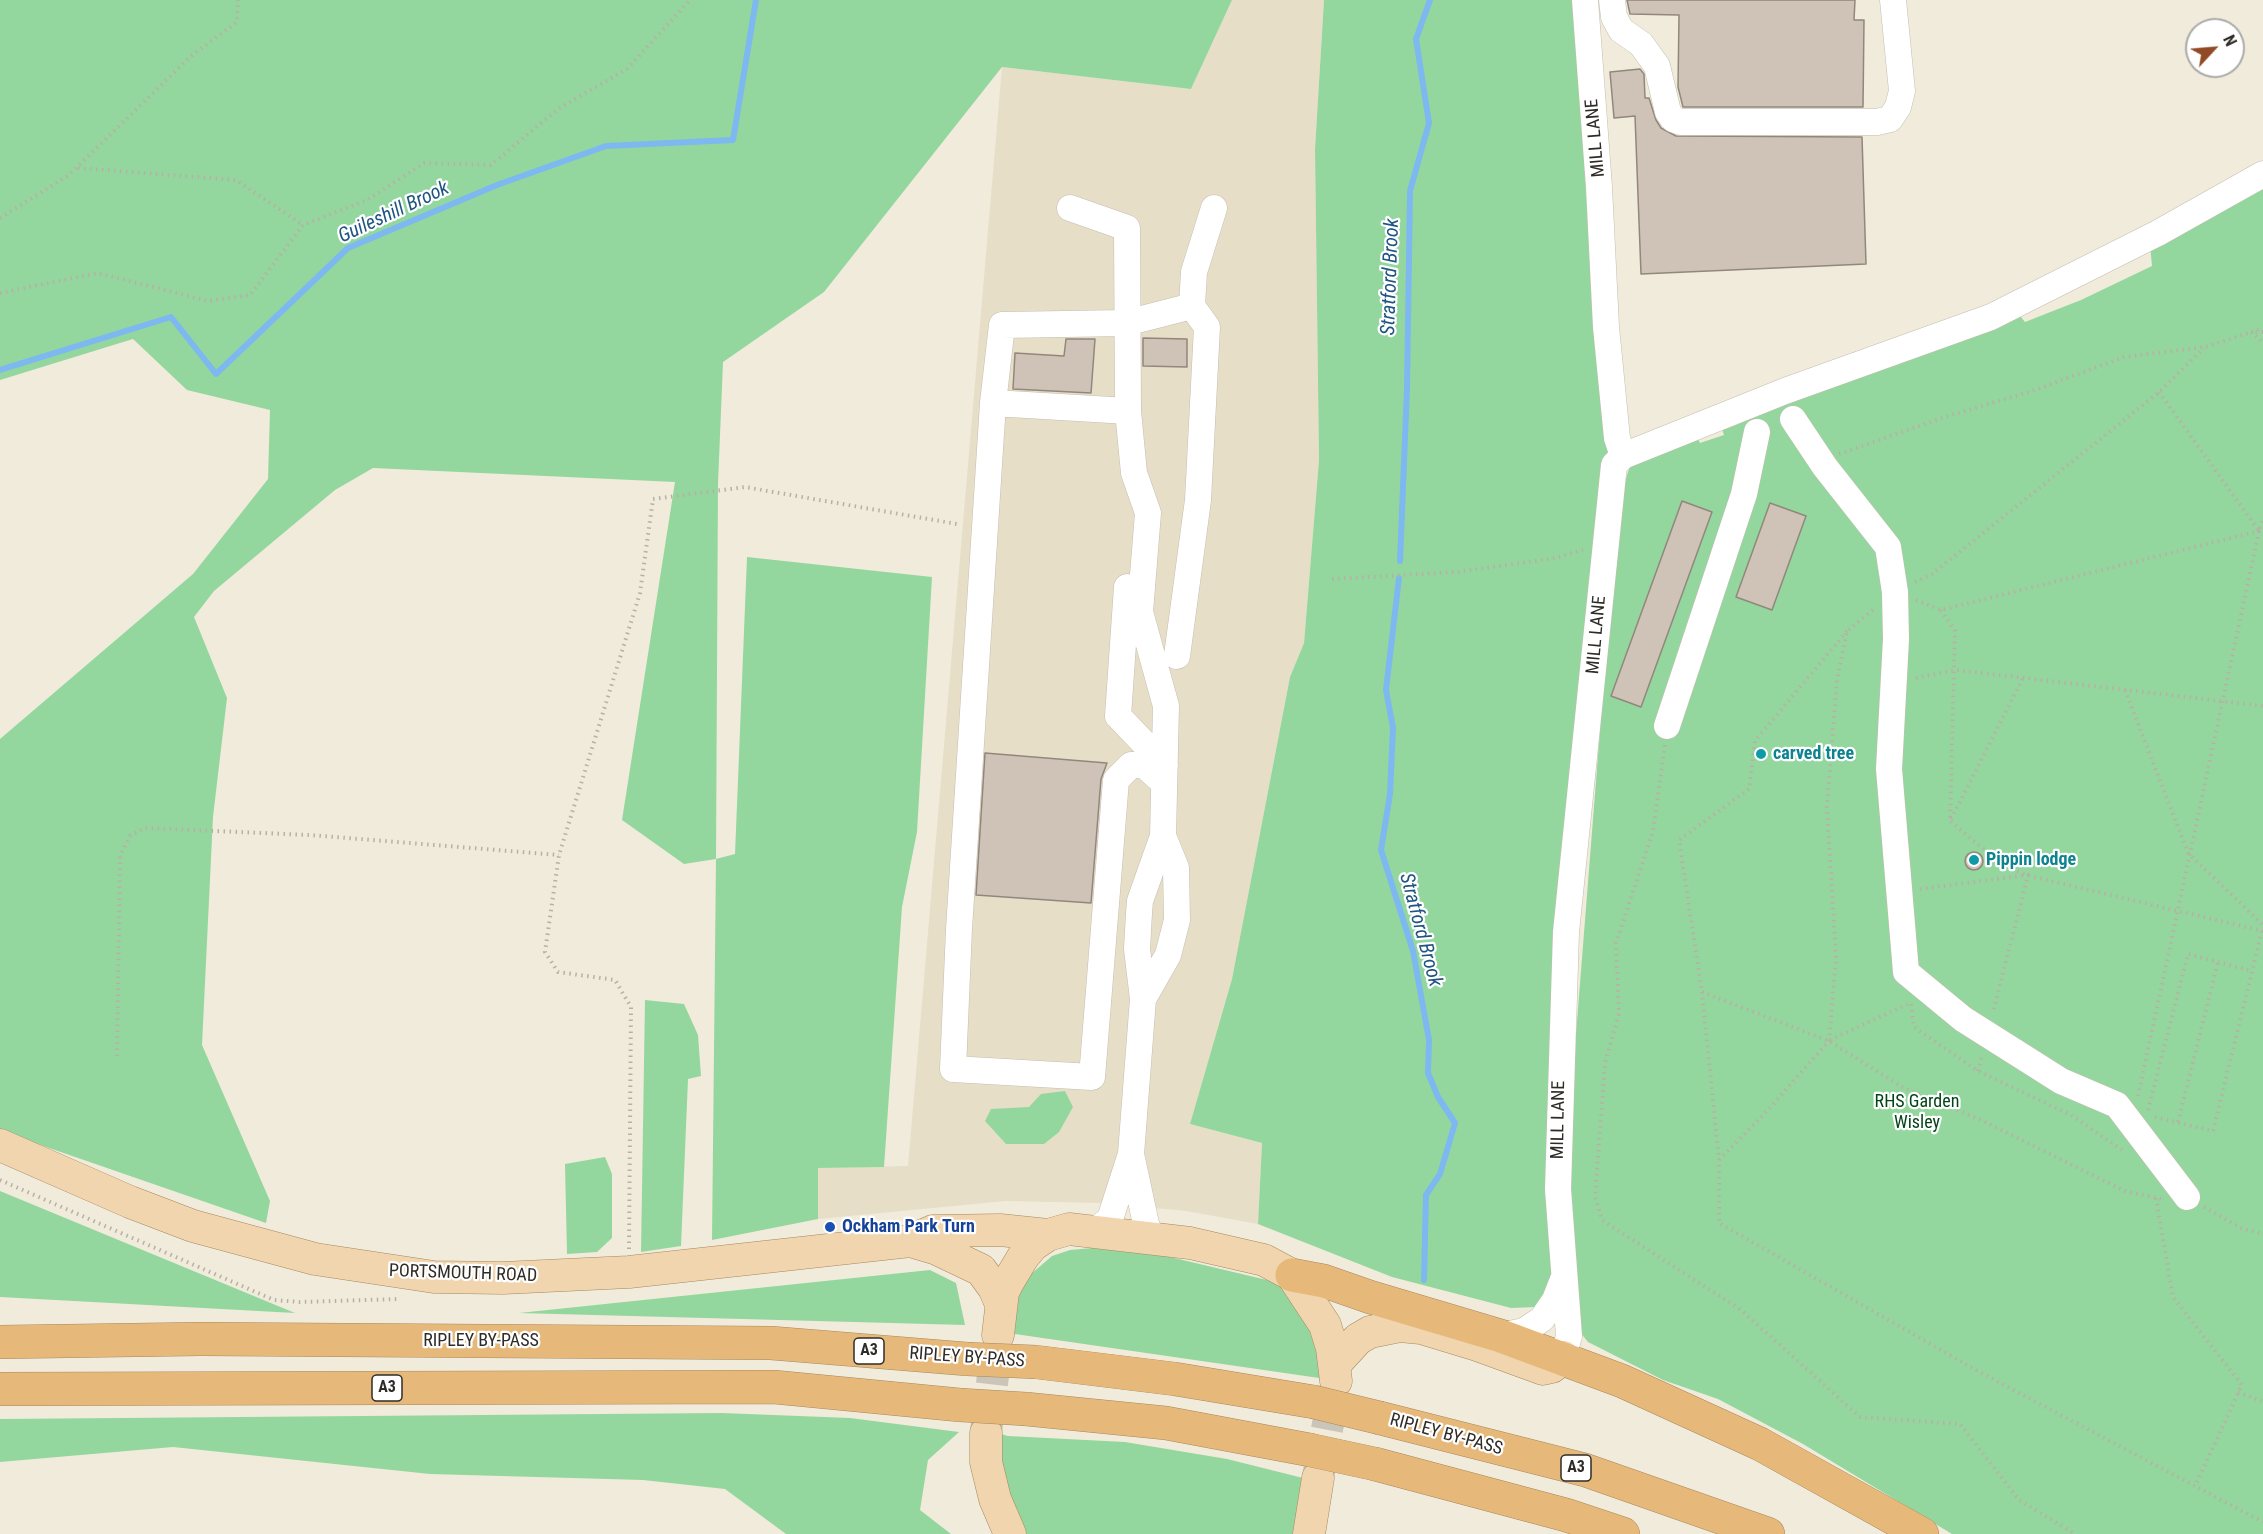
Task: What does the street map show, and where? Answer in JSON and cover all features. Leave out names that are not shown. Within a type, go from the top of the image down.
[{"type":"highway","points":[[1292,1275],[1324,1281],[1563,1357],[1672,1402],[1760,1444],[1922,1534]]},
{"type":"highway","name":"RIPLEY BY-PASS","points":[[0,1342],[201,1339],[771,1342],[967,1359],[1036,1362],[1175,1379],[1328,1382],[1380,1418],[1585,1470],[1768,1534]]},
{"type":"highway","name":"A3","points":[[0,1389],[774,1387],[1026,1409],[1166,1423],[1238,1435],[1314,1464],[1375,1464],[1566,1515],[1623,1534]]},
{"type":"main road","name":"PORTSMOUTH ROAD","points":[[0,1145],[129,1202],[193,1226],[315,1259],[379,1271],[434,1277],[503,1278],[629,1272],[910,1241],[933,1232],[966,1230],[1048,1235]]},
{"type":"main road","points":[[998,1335],[1001,1304],[1008,1282],[1033,1245],[1048,1235],[1069,1228],[1152,1238],[1246,1255],[1264,1260],[1292,1275],[1325,1325],[1328,1382]]},
{"type":"main road","name":"PORTSMOUTH ROAD","points":[[910,1241],[937,1249],[981,1270],[994,1288],[1001,1304]]},
{"type":"main road","points":[[1328,1382],[1364,1335],[1400,1326],[1443,1335],[1543,1369],[1552,1367],[1563,1357]]},
{"type":"main road","points":[[986,1433],[986,1462],[995,1499],[1010,1534]]},
{"type":"main road","points":[[1310,1534],[1314,1464]]},
{"type":"street","name":"MILL LANE","points":[[1563,1357],[1569,1336],[1558,1189],[1566,932],[1606,543],[1611,473],[1614,465],[1623,456],[1617,438],[1606,327],[1599,187],[1584,0]]},
{"type":"street","points":[[1612,0],[1614,17],[1621,30],[1641,44],[1657,66],[1668,111],[1673,119],[1681,122],[1877,122],[1890,119],[1898,107],[1902,92],[1893,0]]},
{"type":"street","points":[[1623,456],[1796,387],[1991,317],[2158,232],[2263,174]]},
{"type":"street","points":[[1070,208],[1127,228],[1128,411],[1134,473],[1148,513],[1140,612],[1166,706],[1163,836],[1140,901],[1137,949],[1143,999],[1131,1154],[1110,1219],[1095,1230]]},
{"type":"street","points":[[1177,656],[1198,500],[1207,327],[1192,306],[1194,272],[1214,208]]},
{"type":"street","points":[[1164,774],[1144,765],[1131,765],[1116,780],[1092,1077],[953,1069],[960,918],[993,403],[1002,325],[1126,323],[1192,306]]},
{"type":"street","points":[[993,403],[1128,411]]},
{"type":"street","points":[[1793,419],[1888,548],[1895,592],[1894,683],[1889,770],[1906,972],[1963,1019],[2061,1081],[2117,1105],[2187,1197]]},
{"type":"street","points":[[1667,726],[1744,494],[1757,432]]},
{"type":"street","points":[[1142,494],[1132,502],[1118,716],[1164,774]]},
{"type":"street","points":[[1143,999],[1168,955],[1177,920],[1176,867],[1163,836]]},
{"type":"street","points":[[1131,1154],[1146,1224],[1152,1238]]},
{"type":"street","name":"MILL LANE","points":[[1501,1336],[1524,1331],[1542,1319],[1555,1300],[1564,1276]]},
{"type":"path","points":[[0,218],[69,175],[191,56],[237,22],[238,0]]},
{"type":"path","points":[[0,293],[98,273],[208,301],[250,295],[303,225],[367,200],[424,163],[491,165],[558,109],[627,69],[690,0]]},
{"type":"path","points":[[77,168],[236,180],[303,225]]},
{"type":"path","points":[[1821,460],[1945,417],[2035,390],[2124,357],[2205,347],[2263,330]]},
{"type":"path","points":[[2251,332],[2263,342]]},
{"type":"path","points":[[2205,347],[2159,392],[1932,574],[1895,592],[1847,631],[1755,741],[1749,789],[1679,840],[1702,992],[1719,1160],[1719,1223],[1974,1369],[2263,1522]]},
{"type":"path","points":[[2159,392],[2261,530]]},
{"type":"path","points":[[629,1272],[631,1007],[615,980],[558,972],[545,952],[560,855],[640,593],[653,499],[745,487],[957,524]]},
{"type":"path","points":[[2136,1107],[2175,912],[2263,520]]},
{"type":"path","points":[[1941,610],[2261,530]]},
{"type":"path","points":[[1332,579],[1457,572],[1556,558],[1606,543]]},
{"type":"path","points":[[1895,592],[1941,610],[1955,631],[1956,670],[1950,821]]},
{"type":"path","points":[[1829,1041],[1836,959],[1827,807],[1837,680],[1847,631]]},
{"type":"path","points":[[1894,683],[1956,670],[2263,706]]},
{"type":"path","points":[[1950,821],[2023,678]]},
{"type":"path","points":[[2125,690],[2188,852],[2263,929]]},
{"type":"path","points":[[1667,726],[1653,831],[1616,943],[1619,1014],[1605,1063],[1595,1196],[1602,1220],[1741,1310],[1860,1417],[1960,1424],[2019,1500],[2075,1534]]},
{"type":"path","points":[[1950,821],[2005,867],[2028,875],[2175,912],[2263,929]]},
{"type":"path","points":[[117,1056],[120,856],[130,836],[145,828],[310,835],[560,855]]},
{"type":"path","points":[[1899,892],[2028,875]]},
{"type":"path","points":[[1993,1014],[2028,875]]},
{"type":"path","points":[[2252,971],[2188,954],[2147,1115],[2213,1131],[2263,929]]},
{"type":"path","points":[[2178,1122],[2218,962]]},
{"type":"path","points":[[1906,972],[1914,1027],[1978,1071],[2071,1115],[2126,1153],[2129,1142]]},
{"type":"path","points":[[1702,992],[1829,1041],[1902,1087],[1983,1121],[2125,1191],[2173,1202],[2187,1197],[2241,1228],[2263,1234]]},
{"type":"path","points":[[1719,1160],[1767,1111],[1829,1041],[1911,1003]]},
{"type":"path","points":[[1978,1071],[1984,1048]]},
{"type":"path","points":[[2156,1198],[2173,1297],[2242,1385],[2195,1486]]},
{"type":"path","points":[[2238,1392],[2263,1402]]},
{"type":"shaded area","points":[[1232,0],[1324,0],[1315,149],[1319,460],[1304,643],[1290,677],[1232,979],[1190,1124],[1262,1143],[1258,1224],[1186,1211],[1101,1203],[1006,1201],[818,1219],[818,1168],[908,1166],[1002,67],[1191,89]]},
{"type":"green space","points":[[0,0],[1232,0],[1191,89],[1002,67],[824,292],[723,362],[718,484],[716,859],[684,864],[622,820],[675,482],[373,468],[335,490],[214,591],[194,617],[227,698],[213,817],[202,1045],[270,1201],[266,1223],[0,1131],[0,739],[193,574],[268,479],[270,410],[187,390],[133,339],[0,380]]},
{"type":"green space","points":[[1324,0],[1575,0],[1611,449],[1600,475],[1574,740],[1552,1286],[1537,1307],[1511,1308],[1392,1277],[1258,1224],[1262,1143],[1190,1124],[1232,979],[1290,677],[1304,643],[1319,460],[1315,149]]},
{"type":"green space","name":"RHS Garden Wisley","points":[[2263,188],[2263,1534],[1952,1534],[1803,1444],[1718,1399],[1663,1380],[1588,1342],[1576,1327],[1568,1166],[1576,1034],[1618,503],[1630,466],[1644,461],[1650,451],[1696,435],[1700,443],[1724,435],[1720,423],[2017,312],[2025,322],[2081,300],[2152,266],[2150,245]]},
{"type":"green space","points":[[747,557],[932,577],[917,832],[902,907],[884,1167],[818,1168],[818,1219],[712,1240],[716,859],[735,854]]},
{"type":"green space","points":[[645,1000],[684,1004],[698,1035],[701,1076],[688,1079],[681,1246],[641,1252]]},
{"type":"green space","points":[[1065,1091],[1073,1107],[1059,1132],[1044,1144],[1006,1144],[985,1121],[991,1109],[1029,1107],[1041,1094]]},
{"type":"green space","points":[[605,1157],[612,1174],[612,1238],[597,1252],[567,1254],[565,1164]]},
{"type":"green space","points":[[0,1191],[295,1313],[0,1297]]},
{"type":"green space","points":[[1092,1248],[1149,1252],[1267,1280],[1287,1289],[1302,1303],[1326,1379],[1008,1333],[1020,1289],[1031,1274],[1052,1256],[1070,1250]]},
{"type":"green space","points":[[930,1270],[956,1283],[965,1325],[519,1313]]},
{"type":"green space","points":[[722,1413],[850,1418],[959,1432],[928,1460],[920,1510],[951,1534],[786,1534],[725,1489],[643,1480],[430,1474],[173,1447],[0,1462],[0,1419]]},
{"type":"green space","points":[[997,1433],[1008,1436],[1125,1442],[1227,1459],[1311,1480],[1300,1534],[1026,1534],[1012,1509],[999,1472]]},
{"type":"building","points":[[1627,0],[1855,0],[1854,20],[1864,20],[1863,107],[1683,107],[1678,87],[1679,15],[1630,14]]},
{"type":"building","points":[[1640,69],[1644,74],[1645,98],[1649,98],[1656,120],[1661,128],[1676,136],[1862,137],[1866,264],[1641,274],[1635,116],[1614,118],[1610,72]]},
{"type":"building","points":[[1143,338],[1187,339],[1187,367],[1143,366]]},
{"type":"building","points":[[1066,339],[1095,339],[1091,393],[1013,389],[1015,353],[1064,356]]},
{"type":"building","points":[[1682,501],[1712,512],[1641,707],[1611,696]]},
{"type":"building","points":[[1770,503],[1806,516],[1772,610],[1736,597]]},
{"type":"building","points":[[985,753],[1107,763],[1101,779],[1091,903],[976,895]]},
{"type":"building","name":"Pippin lodge","points":[[1974,852],[1980,855],[1983,861],[1980,867],[1974,870],[1968,867],[1965,861],[1968,855]]},
{"type":"waterway","name":"Guileshill Brook","points":[[0,370],[171,317],[216,374],[348,248],[497,185],[606,146],[733,140],[756,0]]},
{"type":"waterway","name":"Stratford Brook","points":[[1400,561],[1407,389],[1410,191],[1429,123],[1416,39],[1430,0]]},
{"type":"waterway","name":"Stratford Brook","points":[[1399,578],[1386,690],[1393,728],[1390,794],[1381,850],[1413,951],[1429,1040],[1428,1073],[1438,1097],[1455,1123],[1440,1174],[1426,1195],[1424,1280]]},
{"type":"tunnel","points":[[986,1432],[998,1335]]},
{"type":"tunnel","points":[[1318,1477],[1336,1382]]},
{"type":"place","name":"carved tree","points":[[1761,754]]},
{"type":"place","name":"Pippin lodge","points":[[1974,860]]},
{"type":"place","name":"Ockham Park Turn","points":[[830,1227]]}]
